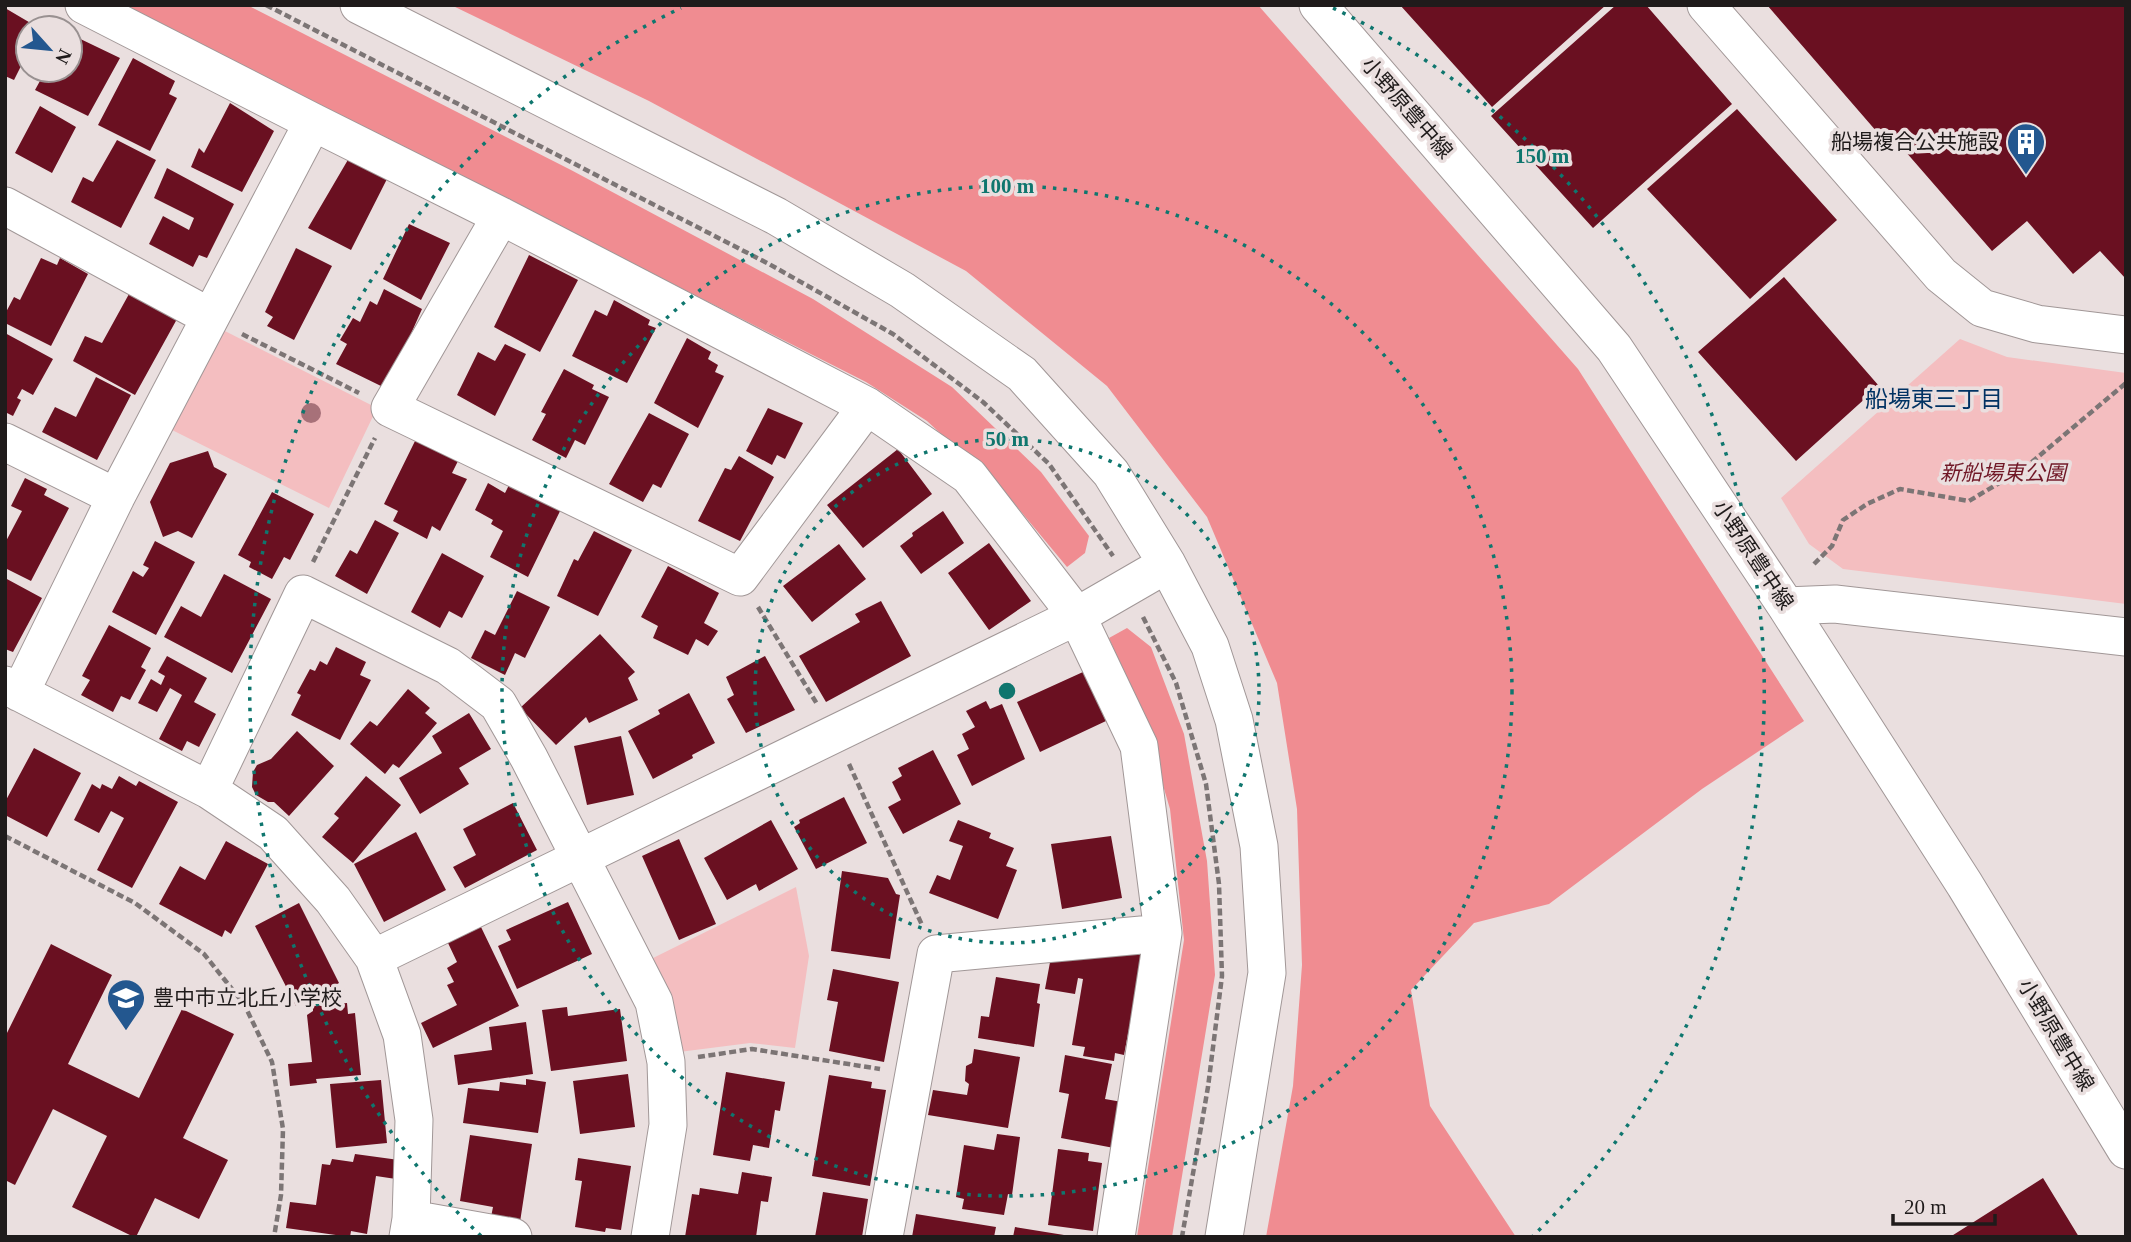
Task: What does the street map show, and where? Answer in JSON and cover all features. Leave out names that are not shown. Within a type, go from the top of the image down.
[{"type":"street","points":[[84,5],[501,216],[867,406],[969,476],[1077,616],[1139,746],[1163,933],[1116,1237]]},
{"type":"street","points":[[359,5],[776,216],[913,297],[1022,374],[1111,472],[1167,565],[1209,646],[1234,720],[1259,846],[1267,974],[1224,1237]]},
{"type":"street","name":"小野原豊中線","points":[[1318,5],[1614,348],[1786,606],[1965,885],[2126,1150]]},
{"type":"street","points":[[1706,5],[1941,275],[1982,308],[2037,324],[2126,335]]},
{"type":"street","points":[[313,122],[117,497],[13,689],[209,790],[273,833],[333,900],[374,958],[402,1035],[414,1120],[409,1228],[513,1237]]},
{"type":"street","points":[[5,206],[210,317]]},
{"type":"street","points":[[501,216],[390,408],[740,577],[867,406]]},
{"type":"street","points":[[5,442],[117,497]]},
{"type":"street","points":[[374,958],[1077,616],[1167,565]]},
{"type":"street","points":[[209,790],[303,594],[448,666],[498,704],[529,758],[653,1002],[666,1062],[668,1125],[650,1237]]},
{"type":"street","points":[[1786,606],[1835,604],[2126,637]]},
{"type":"street","points":[[884,1237],[936,954],[1163,933]]},
{"type":"path","points":[[266,5],[769,264],[893,334],[983,402],[1049,464],[1112,554],[1127,588],[1157,641],[1176,683],[1206,784],[1219,884],[1222,976],[1208,1087],[1182,1237]]},
{"type":"path","points":[[210,317],[390,408],[304,578],[303,594]]},
{"type":"path","points":[[1814,564],[1832,546],[1843,520],[1867,504],[1900,489],[1969,501],[2026,467],[2126,383]]},
{"type":"path","points":[[5,836],[135,903],[204,954],[244,1004],[272,1062],[283,1129],[281,1195],[274,1237]]},
{"type":"path","points":[[666,1062],[752,1049],[914,1074]]},
{"type":"green space","points":[[219,328],[377,408],[329,508],[168,428]]},
{"type":"green space","name":"新船場東公園","points":[[1960,339],[2007,357],[2126,373],[2126,604],[1843,569],[1809,544],[1781,498]]},
{"type":"green space","points":[[796,887],[809,956],[795,1048],[750,1043],[679,1052],[643,963]]},
{"type":"shaded area","points":[[124,5],[247,5],[571,170],[813,299],[952,387],[1041,472],[1089,536],[1085,553],[1067,567],[1008,496],[927,421],[866,382]]},
{"type":"shaded area","points":[[451,5],[1258,5],[1578,369],[1804,721],[1702,789],[1549,904],[1474,923],[1411,990],[1430,1106],[1516,1237],[1266,1237],[1293,1086],[1302,965],[1297,809],[1277,683],[1207,517],[1107,386],[966,271],[649,101]]},
{"type":"shaded area","points":[[1127,628],[1151,647],[1184,734],[1207,861],[1215,975],[1172,1237],[1137,1237],[1184,940],[1170,809],[1142,714],[1109,638]]},
{"type":"building","points":[[1400,5],[1606,5],[1492,107]]},
{"type":"building","points":[[1616,5],[1646,5],[1732,104],[1593,228],[1491,116]]},
{"type":"building","name":"船場複合公共施設","points":[[1767,5],[2126,5],[2126,279],[2100,251],[2073,274],[2027,221],[1992,251],[1885,128],[1877,132]]},
{"type":"building","points":[[5,8],[15,14],[14,80],[5,76]]},
{"type":"building","points":[[84,41],[120,58],[88,116],[35,90],[38,84],[84,84]]},
{"type":"building","points":[[133,58],[175,81],[169,94],[177,98],[150,151],[98,125]]},
{"type":"building","points":[[230,103],[274,131],[242,192],[191,167],[199,148],[204,153]]},
{"type":"building","points":[[40,106],[76,127],[52,173],[15,153]]},
{"type":"building","points":[[1737,109],[1837,220],[1750,299],[1647,189]]},
{"type":"building","points":[[117,140],[156,160],[121,228],[71,202],[83,177],[93,182]]},
{"type":"building","points":[[349,158],[387,179],[351,250],[308,228]]},
{"type":"building","points":[[167,168],[234,204],[207,258],[199,255],[193,267],[149,244],[163,216],[189,230],[194,218],[154,198]]},
{"type":"building","points":[[409,224],[450,243],[421,300],[383,279]]},
{"type":"building","points":[[296,248],[332,266],[294,340],[267,326],[273,317],[265,312]]},
{"type":"building","points":[[529,255],[578,280],[540,352],[494,327]]},
{"type":"building","points":[[41,258],[57,265],[60,258],[88,274],[51,346],[5,323],[5,314],[14,297],[20,300]]},
{"type":"building","points":[[1784,277],[1879,386],[1796,461],[1698,352]]},
{"type":"building","points":[[384,289],[422,309],[410,336],[416,339],[397,376],[389,372],[381,386],[336,364],[347,344],[340,340],[353,318],[360,322],[370,301],[377,305]]},
{"type":"building","points":[[129,294],[177,319],[135,395],[73,361],[85,336],[102,343]]},
{"type":"building","points":[[614,300],[650,320],[648,325],[656,328],[627,383],[572,356],[595,310],[607,316]]},
{"type":"building","points":[[5,333],[53,359],[33,395],[22,389],[17,398],[21,400],[13,416],[5,412]]},
{"type":"building","points":[[687,338],[711,352],[708,359],[718,365],[715,372],[724,376],[698,428],[654,403]]},
{"type":"building","points":[[505,344],[526,354],[495,416],[457,395],[478,352],[495,361]]},
{"type":"building","points":[[564,369],[594,385],[592,389],[609,397],[585,445],[575,440],[566,458],[532,440],[546,414],[541,412]]},
{"type":"building","points":[[96,377],[131,395],[97,460],[42,432],[55,407],[76,417]]},
{"type":"building","points":[[768,408],[803,423],[785,459],[777,455],[772,465],[746,451]]},
{"type":"building","points":[[649,413],[689,434],[661,488],[653,484],[643,502],[609,484]]},
{"type":"building","points":[[416,439],[458,461],[452,473],[467,479],[440,531],[432,526],[427,539],[393,521],[398,511],[384,504]]},
{"type":"building","points":[[898,449],[932,494],[863,548],[827,505]]},
{"type":"building","points":[[208,451],[214,467],[227,474],[192,538],[178,531],[163,537],[150,502],[170,463]]},
{"type":"building","points":[[739,456],[774,477],[740,541],[698,521],[725,468],[731,470]]},
{"type":"building","points":[[25,478],[47,489],[44,495],[69,508],[31,581],[5,568],[5,543],[22,511],[11,506]]},
{"type":"building","points":[[488,483],[505,493],[510,483],[562,507],[528,577],[490,557],[503,531],[491,524],[493,520],[475,510]]},
{"type":"building","points":[[272,492],[314,514],[290,560],[284,557],[272,579],[249,567],[251,562],[238,555]]},
{"type":"building","points":[[943,511],[964,543],[921,574],[900,546],[913,536],[912,533]]},
{"type":"building","points":[[375,520],[399,533],[367,594],[335,576],[350,550],[357,554]]},
{"type":"building","points":[[594,531],[632,550],[598,616],[557,596],[574,559],[578,561]]},
{"type":"building","points":[[155,541],[195,562],[156,635],[112,612],[133,571],[143,577],[149,568],[143,565]]},
{"type":"building","points":[[989,543],[1031,601],[989,630],[948,573]]},
{"type":"building","points":[[839,544],[866,579],[812,622],[783,586]]},
{"type":"building","points":[[442,553],[484,576],[462,618],[449,611],[440,628],[411,612]]},
{"type":"building","points":[[668,566],[719,593],[704,623],[718,631],[708,646],[696,639],[688,655],[653,638],[658,626],[641,617]]},
{"type":"building","points":[[224,574],[271,599],[232,673],[164,637],[181,606],[201,617]]},
{"type":"building","points":[[5,578],[42,598],[13,652],[5,649]]},
{"type":"building","points":[[517,591],[550,607],[525,658],[515,653],[505,675],[471,658],[485,630],[495,635]]},
{"type":"building","points":[[881,601],[911,656],[826,702],[799,656],[860,622],[855,614]]},
{"type":"building","points":[[109,625],[151,648],[141,667],[146,670],[130,700],[121,696],[113,712],[81,695],[90,680],[82,676]]},
{"type":"building","points":[[600,634],[635,672],[628,678],[638,700],[589,723],[586,717],[556,745],[520,708]]},
{"type":"building","points":[[336,647],[366,662],[360,675],[371,680],[340,740],[291,715],[301,695],[297,693],[310,669],[315,671],[320,661],[327,665]]},
{"type":"building","points":[[167,656],[207,678],[194,702],[216,714],[199,747],[187,741],[182,751],[159,739],[182,695],[170,688],[157,712],[138,703],[151,679],[161,685],[165,676],[158,672]]},
{"type":"building","points":[[765,656],[795,710],[746,733],[727,699],[734,695],[726,677]]},
{"type":"building","points":[[1083,672],[1106,721],[1040,752],[1017,702]]},
{"type":"building","points":[[408,689],[430,708],[425,713],[437,723],[399,768],[393,764],[385,774],[350,744],[370,721],[377,726]]},
{"type":"building","points":[[689,693],[715,743],[653,779],[628,731],[660,714],[658,710]]},
{"type":"building","points":[[986,701],[990,709],[1002,704],[1025,759],[972,786],[957,755],[969,749],[962,734],[975,727],[966,711]]},
{"type":"building","points":[[469,713],[491,749],[459,768],[469,784],[420,814],[399,778],[442,753],[432,736]]},
{"type":"building","points":[[297,731],[334,766],[289,816],[274,802],[268,802],[256,795],[252,787],[253,772],[257,765],[271,759]]},
{"type":"building","points":[[621,736],[634,795],[587,805],[574,746]]},
{"type":"building","points":[[34,748],[81,773],[47,837],[5,815],[5,802]]},
{"type":"building","points":[[933,750],[961,804],[903,834],[888,807],[901,800],[892,782],[902,776],[898,768]]},
{"type":"building","points":[[119,776],[136,786],[139,781],[178,802],[132,888],[97,870],[124,818],[111,811],[99,833],[74,820],[92,784],[100,789],[102,784],[112,789]]},
{"type":"building","points":[[366,776],[401,805],[353,863],[322,837],[339,818],[334,814]]},
{"type":"building","points":[[844,797],[867,843],[816,869],[794,827],[800,823],[799,820]]},
{"type":"building","points":[[513,803],[537,850],[465,888],[453,867],[476,855],[463,829]]},
{"type":"building","points":[[771,820],[798,869],[759,891],[756,884],[727,900],[704,858]]},
{"type":"building","points":[[958,820],[991,833],[989,838],[1014,848],[1006,866],[1017,870],[998,919],[929,893],[937,875],[950,880],[963,846],[949,841]]},
{"type":"building","points":[[416,832],[446,890],[384,922],[354,864]]},
{"type":"building","points":[[1111,836],[1122,898],[1062,909],[1051,844]]},
{"type":"building","points":[[679,839],[716,924],[679,940],[642,856]]},
{"type":"building","points":[[226,841],[268,864],[231,934],[225,930],[222,937],[159,904],[180,866],[205,880]]},
{"type":"building","points":[[842,871],[888,878],[896,894],[900,895],[890,959],[831,951]]},
{"type":"building","points":[[568,902],[592,954],[517,989],[498,946],[511,940],[506,930]]},
{"type":"building","points":[[299,903],[339,983],[296,1006],[255,926]]},
{"type":"building","points":[[481,927],[519,1006],[433,1048],[421,1023],[457,1005],[447,985],[454,982],[447,968],[457,962],[448,943]]},
{"type":"building","points":[[51,944],[112,975],[68,1064],[139,1098],[182,1009],[234,1034],[183,1138],[228,1160],[199,1219],[155,1198],[134,1237],[72,1207],[107,1136],[53,1109],[15,1185],[5,1180],[5,1037]]},
{"type":"building","points":[[1123,951],[1143,955],[1124,1055],[1115,1053],[1114,1061],[1083,1056],[1085,1047],[1072,1045],[1083,979],[1078,978],[1075,994],[1045,989],[1051,957]]},
{"type":"building","points":[[833,969],[899,982],[884,1062],[829,1051],[838,1002],[827,1000]]},
{"type":"building","points":[[996,977],[1040,984],[1034,1047],[978,1038],[981,1016],[989,1017]]},
{"type":"building","points":[[347,1003],[348,1014],[355,1013],[361,1075],[316,1079],[317,1083],[290,1086],[288,1064],[312,1062],[307,1015],[313,1011],[313,1006]]},
{"type":"building","points":[[567,1007],[568,1016],[620,1009],[627,1061],[551,1071],[542,1010]]},
{"type":"building","points":[[526,1022],[533,1074],[458,1085],[454,1055],[492,1050],[489,1027]]},
{"type":"building","points":[[974,1049],[1020,1057],[1008,1128],[928,1115],[933,1090],[967,1095],[969,1084],[965,1081],[966,1066],[972,1063]]},
{"type":"building","points":[[1065,1055],[1112,1064],[1105,1099],[1122,1102],[1114,1148],[1061,1138],[1069,1094],[1059,1092]]},
{"type":"building","points":[[726,1072],[785,1082],[780,1111],[775,1110],[769,1148],[753,1145],[750,1161],[713,1155]]},
{"type":"building","points":[[628,1074],[635,1127],[580,1134],[573,1081]]},
{"type":"building","points":[[829,1075],[872,1082],[871,1088],[886,1090],[870,1186],[812,1176]]},
{"type":"building","points":[[526,1079],[546,1082],[538,1133],[463,1123],[468,1088],[499,1091],[500,1082],[526,1085]]},
{"type":"building","points":[[381,1080],[387,1143],[336,1148],[330,1084]]},
{"type":"building","points":[[997,1134],[1020,1137],[1012,1195],[1008,1194],[1004,1215],[962,1209],[964,1199],[956,1197],[964,1145],[994,1150]]},
{"type":"building","points":[[470,1135],[532,1144],[520,1222],[491,1217],[493,1207],[460,1201]]},
{"type":"building","points":[[1058,1149],[1089,1153],[1088,1161],[1102,1163],[1093,1231],[1048,1225]]},
{"type":"building","points":[[355,1154],[399,1160],[396,1179],[376,1176],[367,1234],[351,1231],[350,1237],[286,1228],[290,1202],[316,1205],[322,1164],[330,1165],[332,1159],[353,1162]]},
{"type":"building","points":[[578,1158],[631,1166],[621,1230],[606,1228],[605,1232],[575,1227],[582,1181],[575,1180]]},
{"type":"building","points":[[742,1172],[772,1177],[768,1202],[761,1201],[756,1237],[685,1237],[692,1194],[699,1195],[700,1188],[738,1194]]},
{"type":"building","points":[[2043,1178],[2079,1237],[1950,1237]]},
{"type":"building","points":[[823,1192],[868,1199],[862,1237],[815,1237]]},
{"type":"building","points":[[916,1214],[996,1227],[994,1237],[912,1237]]},
{"type":"building","points":[[1015,1227],[1064,1235],[1064,1237],[1013,1237]]},
{"type":"place","name":"船場複合公共施設","points":[[2026,176]]},
{"type":"place","name":"豊中市立北丘小学校","points":[[126,1032]]},
{"type":"district","name":"船場東三丁目","points":[[1934,399]]}]
